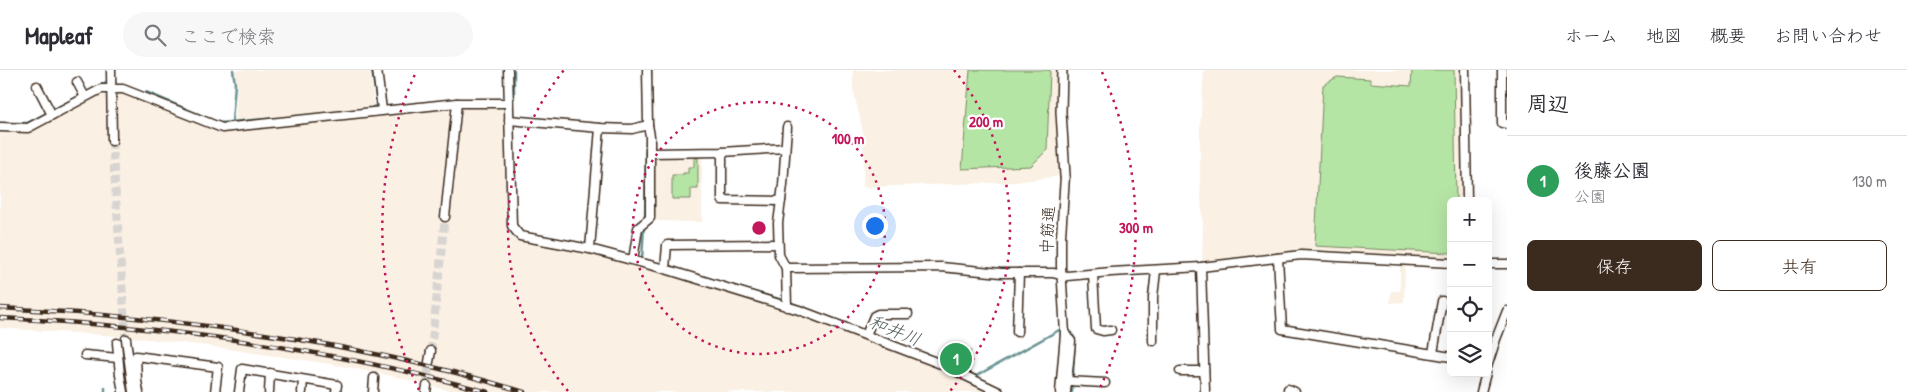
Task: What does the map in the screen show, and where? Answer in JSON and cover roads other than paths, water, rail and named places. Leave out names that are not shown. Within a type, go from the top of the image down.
[{"type":"street","points":[[111,70],[112,141]]},
{"type":"street","points":[[378,70],[382,110]]},
{"type":"street","points":[[508,70],[512,226],[520,236],[590,249],[633,260],[787,307],[941,364],[999,392]]},
{"type":"street","points":[[633,260],[638,228],[650,218],[647,70]]},
{"type":"street","name":"中筋通","points":[[1060,392],[1065,330],[1060,236],[1065,176],[1061,112],[1062,70]]},
{"type":"street","points":[[1465,70],[1467,197]]},
{"type":"street","points":[[1502,70],[1504,82],[1502,123],[1507,124]]},
{"type":"street","points":[[77,82],[85,97]]},
{"type":"street","points":[[37,86],[52,115]]},
{"type":"street","points":[[0,127],[28,128],[101,89],[123,89],[222,128],[457,103],[508,103]]},
{"type":"street","points":[[445,217],[457,103]]},
{"type":"street","points":[[509,120],[600,128],[648,129]]},
{"type":"street","points":[[786,127],[778,244],[779,256],[786,268],[787,307]]},
{"type":"street","points":[[590,249],[600,128]]},
{"type":"street","points":[[650,152],[722,152],[785,148]]},
{"type":"street","points":[[722,152],[722,200],[780,201]]},
{"type":"street","points":[[665,269],[667,245],[778,244]]},
{"type":"street","points":[[786,268],[941,267],[1061,274],[1066,276],[1201,267],[1301,255],[1447,263]]},
{"type":"street","points":[[1278,258],[1282,329],[1447,356]]},
{"type":"street","points":[[1492,264],[1507,264]]},
{"type":"street","points":[[1201,267],[1205,392]]},
{"type":"street","points":[[1153,341],[1153,297],[1156,270]]},
{"type":"street","points":[[1017,332],[1019,273]]},
{"type":"street","points":[[1093,274],[1096,329],[1103,331],[1111,330]]},
{"type":"street","points":[[1433,353],[1442,301]]},
{"type":"street","points":[[1492,352],[1507,312]]},
{"type":"street","points":[[866,335],[874,316],[878,314],[908,314]]},
{"type":"street","points":[[1065,330],[1071,341],[1066,392]]},
{"type":"street","points":[[126,339],[133,392]]},
{"type":"street","points":[[117,342],[123,392]]},
{"type":"street","points":[[430,362],[431,351]]},
{"type":"street","points":[[85,356],[118,358]]},
{"type":"street","points":[[139,392],[136,356],[218,367],[215,392]]},
{"type":"street","points":[[239,392],[242,369],[337,385],[336,392]]},
{"type":"street","points":[[1180,371],[1204,371]]},
{"type":"street","points":[[269,392],[270,373]]},
{"type":"street","points":[[1482,392],[1485,377]]},
{"type":"street","points":[[373,392],[374,378]]},
{"type":"street","points":[[302,392],[303,380]]},
{"type":"street","points":[[1067,381],[1105,384]]},
{"type":"waterway","points":[[232,122],[235,84],[233,70]]},
{"type":"waterway","points":[[371,109],[377,104],[372,70]]},
{"type":"waterway","points":[[514,70],[514,98]]},
{"type":"waterway","points":[[651,70],[651,78]]},
{"type":"waterway","points":[[0,123],[27,123],[106,82]]},
{"type":"waterway","points":[[146,92],[219,123],[278,118]]},
{"type":"waterway","points":[[651,94],[651,118]]},
{"type":"waterway","points":[[645,220],[646,141]]},
{"type":"waterway","points":[[644,226],[642,259],[660,264]]},
{"type":"waterway","name":"和井川","points":[[670,267],[792,303],[932,357]]},
{"type":"waterway","name":"和井川","points":[[960,369],[976,376],[1061,329],[1069,330],[1075,339],[1072,392]]},
{"type":"tunnel","points":[[112,141],[126,339]]},
{"type":"tunnel","points":[[431,351],[445,217]]},
{"type":"tunnel","points":[[427,386],[429,362]]},
{"type":"railway","points":[[0,308],[133,318],[265,334],[395,358],[524,392]]},
{"type":"railway","points":[[0,318],[185,333],[307,351],[367,363],[488,392]]},
{"type":"place","name":"後藤公園","points":[[956,359]]}]
